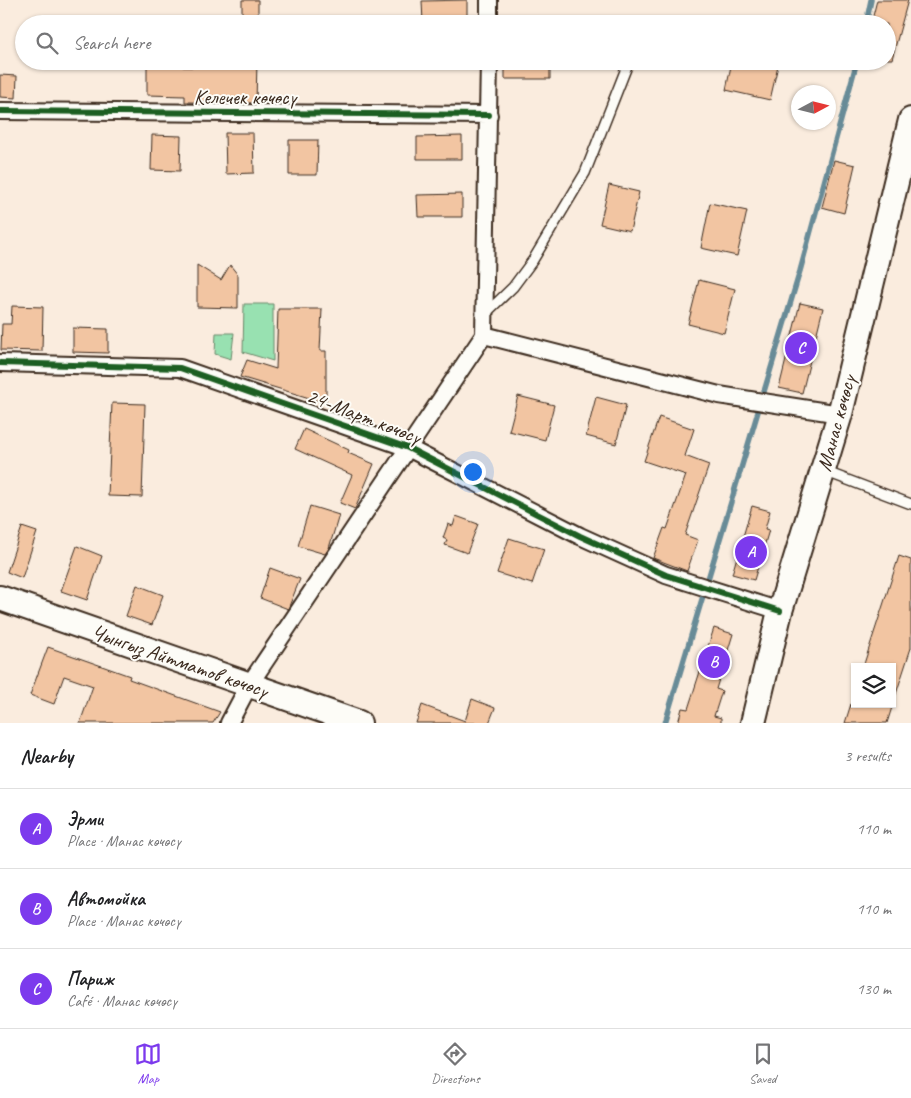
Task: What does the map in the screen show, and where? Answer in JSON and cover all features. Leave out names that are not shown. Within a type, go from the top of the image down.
[{"type":"main road","name":"Манас көчөсү","points":[[753,723],[780,611],[840,414],[911,120]]},
{"type":"main road","name":"Чынгыз Айтматов көчөсү","points":[[0,598],[360,723]]},
{"type":"street","points":[[489,0],[489,15]]},
{"type":"street","points":[[229,723],[249,685],[484,335],[489,70]]},
{"type":"street","name":"Келечек көчөсү","points":[[0,112],[489,115]]},
{"type":"street","points":[[484,335],[719,395],[840,414]]},
{"type":"street","name":"24-Март көчөсү","points":[[0,363],[180,368],[408,448],[580,536],[666,575],[780,611]]},
{"type":"lane","points":[[485,314],[513,287],[533,260],[585,173],[625,70]]},
{"type":"lane","points":[[824,471],[911,504]]},
{"type":"green space","points":[[244,304],[273,304],[273,361],[243,352]]},
{"type":"green space","points":[[216,333],[234,333],[231,359],[215,354]]},
{"type":"building","points":[[242,0],[258,0],[258,15],[242,15]]},
{"type":"building","points":[[467,0],[467,15],[423,15],[422,1]]},
{"type":"building","points":[[877,0],[908,0],[896,44],[896,15],[873,15]]},
{"type":"building","points":[[147,70],[257,70],[256,103],[185,102],[185,96],[147,95]]},
{"type":"building","points":[[505,70],[550,70],[550,79],[505,79]]},
{"type":"building","points":[[730,70],[777,70],[770,100],[726,90]]},
{"type":"building","points":[[0,75],[17,76],[16,98],[0,97]]},
{"type":"building","points":[[225,133],[253,133],[254,173],[226,174]]},
{"type":"building","points":[[152,135],[181,136],[180,171],[151,170]]},
{"type":"building","points":[[462,136],[462,159],[417,159],[417,137]]},
{"type":"building","points":[[289,140],[318,140],[317,175],[289,175]]},
{"type":"building","points":[[834,160],[855,165],[844,213],[822,207]]},
{"type":"building","points":[[609,185],[639,192],[630,231],[600,224]]},
{"type":"building","points":[[462,194],[462,217],[418,217],[417,195]]},
{"type":"building","points":[[710,203],[747,211],[737,256],[701,248]]},
{"type":"building","points":[[197,265],[221,280],[230,265],[238,275],[238,308],[197,307]]},
{"type":"building","points":[[699,280],[735,289],[724,333],[688,324]]},
{"type":"building","points":[[800,303],[823,308],[802,393],[779,388]]},
{"type":"building","points":[[12,306],[43,307],[42,351],[1,350],[2,324],[11,324]]},
{"type":"building","points":[[278,309],[322,309],[320,351],[326,351],[326,403],[240,377],[247,360],[276,369]]},
{"type":"building","points":[[73,328],[108,329],[108,353],[73,352]]},
{"type":"building","points":[[518,396],[554,405],[545,440],[509,431]]},
{"type":"building","points":[[596,397],[626,405],[616,444],[586,436]]},
{"type":"building","points":[[112,403],[145,404],[142,497],[108,496]]},
{"type":"building","points":[[659,417],[694,429],[685,456],[709,465],[685,535],[698,540],[687,571],[653,558],[664,528],[667,529],[686,475],[644,461]]},
{"type":"building","points":[[304,429],[349,450],[348,453],[374,464],[355,509],[340,503],[352,475],[295,449]]},
{"type":"building","points":[[310,506],[339,515],[329,548],[325,554],[298,546]]},
{"type":"building","points":[[752,506],[770,511],[765,529],[769,530],[754,580],[732,574]]},
{"type":"building","points":[[456,516],[478,524],[467,553],[445,545],[447,540],[443,538],[448,524],[453,526]]},
{"type":"building","points":[[22,527],[37,532],[22,578],[7,572]]},
{"type":"building","points":[[509,538],[544,549],[532,584],[497,573]]},
{"type":"building","points":[[77,546],[102,556],[87,600],[61,591]]},
{"type":"building","points":[[899,556],[911,560],[911,648],[896,694],[896,663],[864,663]]},
{"type":"building","points":[[270,568],[300,579],[288,609],[260,598]]},
{"type":"building","points":[[137,585],[163,595],[152,625],[126,616]]},
{"type":"building","points":[[714,628],[733,634],[716,689],[722,691],[714,716],[721,718],[721,723],[678,723],[682,708],[688,709]]},
{"type":"building","points":[[48,647],[130,676],[129,679],[220,712],[213,723],[80,723],[93,686],[64,676],[54,704],[30,695]]},
{"type":"building","points":[[472,699],[495,708],[489,723],[416,723],[422,705],[465,721]]},
{"type":"building","points":[[851,704],[851,708],[892,708],[887,723],[845,723]]},
{"type":"waterway","points":[[868,15],[871,0]]},
{"type":"waterway","points":[[665,723],[800,271],[855,70]]},
{"type":"cycle path","points":[[0,111],[489,115]]},
{"type":"cycle path","points":[[0,363],[180,368],[408,448],[580,536],[666,575],[780,611]]},
{"type":"place","name":"Париж","points":[[801,348]]},
{"type":"place","name":"Эрми","points":[[751,552]]},
{"type":"place","name":"Автомойка","points":[[714,662]]}]
